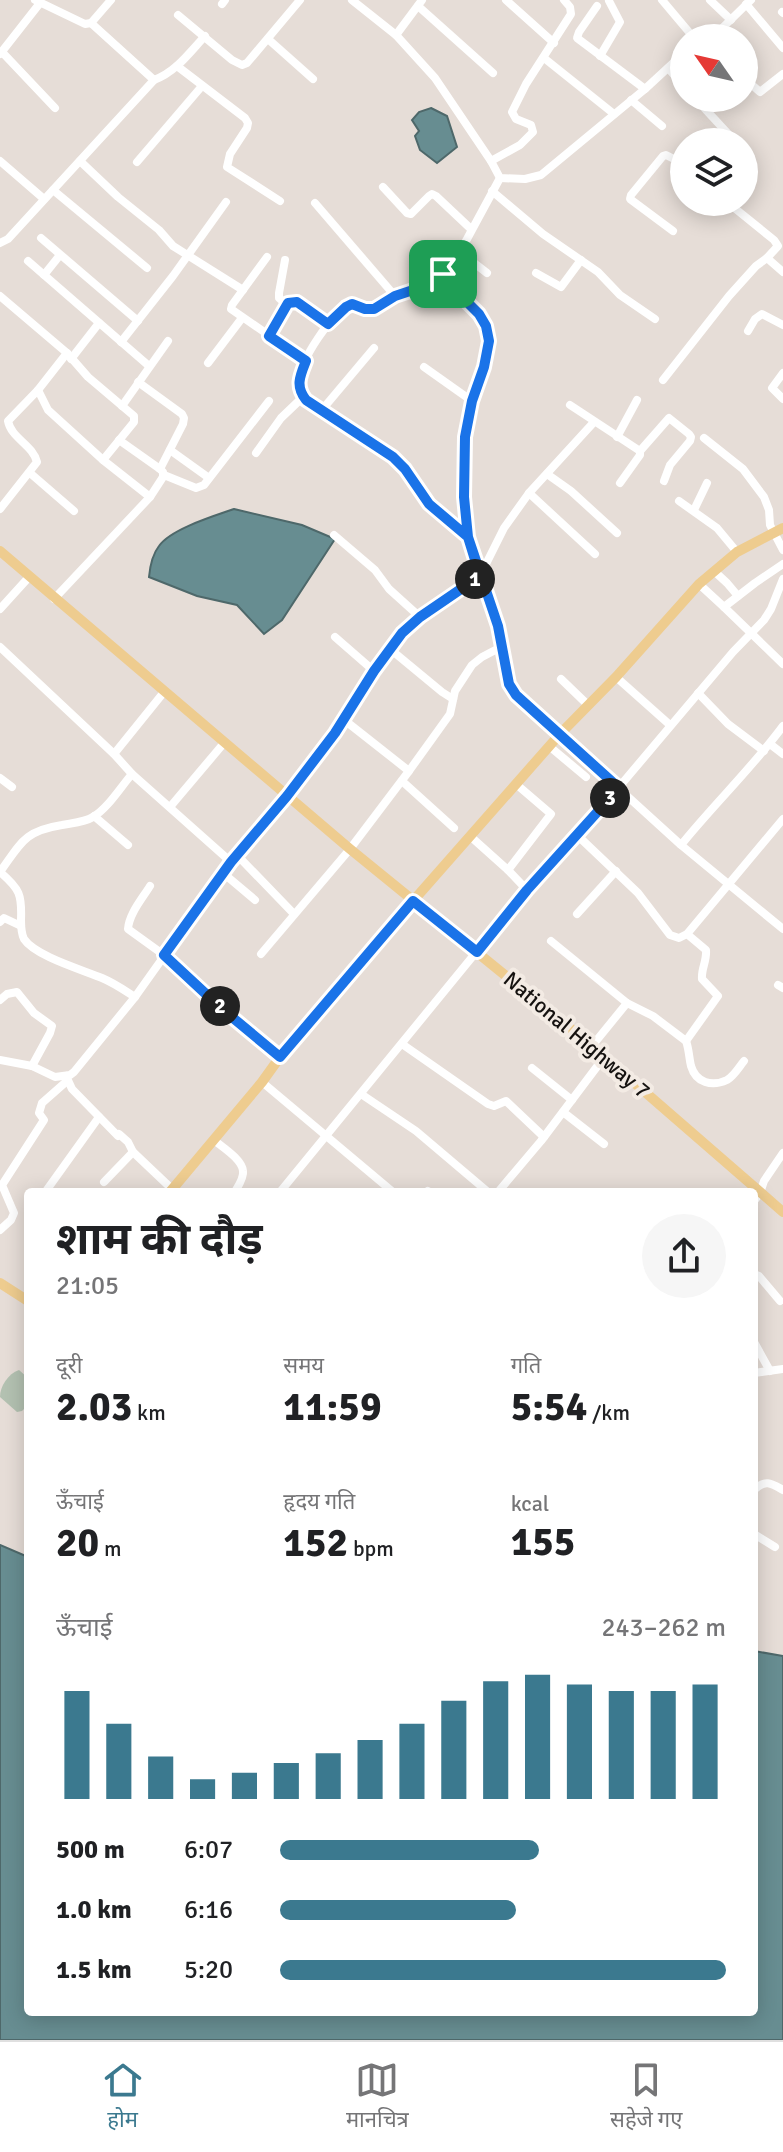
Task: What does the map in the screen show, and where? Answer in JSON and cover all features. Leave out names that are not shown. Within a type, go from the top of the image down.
[{"type":"main road","points":[[173,1188],[413,901],[560,734],[699,584],[737,552],[778,530]]},
{"type":"main road","name":"National Highway 7","points":[[0,551],[350,849],[605,1056],[747,1188]]},
{"type":"main road","name":"National Highway 7","points":[[758,1198],[783,1212]]},
{"type":"main road","points":[[0,1283],[24,1298]]},
{"type":"street","points":[[91,23],[111,0]]},
{"type":"street","points":[[178,15],[242,65],[300,0]]},
{"type":"street","points":[[352,0],[396,35],[435,78],[500,178]]},
{"type":"street","points":[[506,0],[554,43]]},
{"type":"street","points":[[491,161],[520,145],[533,132],[531,125],[516,119],[512,112],[572,11],[564,0]]},
{"type":"street","points":[[662,0],[682,24]]},
{"type":"street","points":[[710,0],[731,20]]},
{"type":"street","points":[[55,108],[1,53],[37,1],[80,22],[91,23],[154,80]]},
{"type":"street","points":[[600,56],[620,22],[609,1]]},
{"type":"street","points":[[727,24],[749,2],[783,48]]},
{"type":"street","points":[[396,35],[420,3],[493,73]]},
{"type":"street","points":[[597,6],[577,38],[645,89]]},
{"type":"street","points":[[0,243],[6,241],[154,80],[177,66],[205,36]]},
{"type":"street","points":[[268,39],[313,79]]},
{"type":"street","points":[[544,58],[614,114]]},
{"type":"street","points":[[177,66],[245,118],[248,123],[230,154],[227,167],[280,201]]},
{"type":"street","points":[[500,178],[525,179],[541,175],[668,68],[670,70]]},
{"type":"street","points":[[758,90],[760,92],[783,74]]},
{"type":"street","points":[[137,162],[202,86]]},
{"type":"street","points":[[631,100],[662,126]]},
{"type":"street","points":[[708,112],[723,128]]},
{"type":"street","points":[[670,156],[663,156],[630,199],[673,231]]},
{"type":"street","points":[[0,161],[44,199]]},
{"type":"street","points":[[80,161],[165,238],[243,290]]},
{"type":"street","points":[[468,537],[429,504],[393,457],[303,397],[299,378],[314,344],[328,324],[346,307],[352,304],[374,309],[395,296],[434,283],[460,252],[500,178]]},
{"type":"street","points":[[383,187],[411,214],[432,194],[471,229]]},
{"type":"street","points":[[53,190],[147,268]]},
{"type":"street","points":[[492,191],[543,234],[598,272],[615,291],[655,319]]},
{"type":"street","points":[[121,342],[226,202]]},
{"type":"street","points":[[315,203],[395,296]]},
{"type":"street","points":[[663,380],[729,296],[776,249],[777,243],[744,216]]},
{"type":"street","points":[[41,238],[138,321]]},
{"type":"street","points":[[460,252],[487,273]]},
{"type":"street","points":[[44,275],[60,255]]},
{"type":"street","points":[[267,257],[231,309],[306,361]]},
{"type":"street","points":[[767,258],[783,272]]},
{"type":"street","points":[[285,260],[279,298],[287,305]]},
{"type":"street","points":[[536,273],[561,287],[581,260]]},
{"type":"street","points":[[28,261],[149,366]]},
{"type":"street","points":[[443,274],[446,281],[479,314],[489,341],[465,437],[464,497],[468,537],[498,626],[512,689],[681,845],[783,929]]},
{"type":"street","points":[[0,296],[135,419],[103,460]]},
{"type":"street","points":[[269,336],[287,305],[293,301],[328,324]]},
{"type":"street","points":[[748,331],[762,314],[783,325]]},
{"type":"street","points":[[208,363],[242,318]]},
{"type":"street","points":[[0,509],[37,462],[37,457],[7,425],[8,421],[99,323]]},
{"type":"street","points":[[122,406],[168,341]]},
{"type":"street","points":[[321,411],[374,348]]},
{"type":"street","points":[[424,367],[472,401]]},
{"type":"street","points":[[783,373],[772,388],[783,399]]},
{"type":"street","points":[[54,599],[150,497],[183,424],[182,414],[138,382]]},
{"type":"street","points":[[38,390],[48,410],[150,497]]},
{"type":"street","points":[[256,453],[281,418],[303,397]]},
{"type":"street","points":[[617,437],[637,400]]},
{"type":"street","points":[[119,440],[162,472],[196,488],[204,485],[269,401]]},
{"type":"street","points":[[570,405],[640,451]]},
{"type":"street","points":[[620,483],[640,451],[669,418],[691,437],[670,465],[664,481]]},
{"type":"street","points":[[0,1230],[14,1213],[2,1185],[44,1120],[39,1113],[42,1103],[74,1072],[135,997],[223,873],[287,796],[402,633],[480,576],[504,528],[529,493],[594,422]]},
{"type":"street","points":[[704,438],[743,469],[764,497],[783,550]]},
{"type":"street","points":[[170,450],[209,478]]},
{"type":"street","points":[[30,473],[74,511]]},
{"type":"street","points":[[547,474],[571,491],[617,533]]},
{"type":"street","points":[[694,510],[707,483]]},
{"type":"street","points":[[529,493],[595,554]]},
{"type":"street","points":[[679,501],[717,528],[737,552]]},
{"type":"street","points":[[334,535],[375,570],[389,589],[420,617]]},
{"type":"street","points":[[724,607],[783,564]]},
{"type":"street","points":[[714,571],[738,596]]},
{"type":"street","points":[[0,609],[29,577]]},
{"type":"street","points":[[283,1188],[527,890],[768,615],[783,579]]},
{"type":"street","points":[[699,584],[783,664]]},
{"type":"street","points":[[335,637],[374,671]]},
{"type":"street","points":[[261,954],[350,849],[402,781],[450,714],[455,691],[472,665],[503,646]]},
{"type":"street","points":[[0,647],[132,774],[294,914]]},
{"type":"street","points":[[390,649],[453,699]]},
{"type":"street","points":[[616,677],[670,725]]},
{"type":"street","points":[[561,679],[588,705]]},
{"type":"street","points":[[114,754],[164,692]]},
{"type":"street","points":[[698,693],[728,724],[783,754]]},
{"type":"street","points":[[343,719],[409,771]]},
{"type":"street","points":[[681,845],[746,774],[783,726]]},
{"type":"street","points":[[170,807],[224,743]]},
{"type":"street","points":[[549,746],[586,777]]},
{"type":"street","points":[[132,774],[94,816],[30,834],[0,872],[20,894],[21,926],[27,942],[103,978],[135,997]]},
{"type":"street","points":[[0,778],[12,787]]},
{"type":"street","points":[[402,781],[454,828]]},
{"type":"street","points":[[508,870],[551,814],[516,784]]},
{"type":"street","points":[[94,816],[128,845]]},
{"type":"street","points":[[577,835],[644,900],[670,935],[679,938],[687,934],[783,819]]},
{"type":"street","points":[[470,836],[527,890]]},
{"type":"street","points":[[577,914],[616,871]]},
{"type":"street","points":[[223,873],[255,900]]},
{"type":"street","points":[[150,886],[131,916],[128,929],[164,955],[280,1057]]},
{"type":"street","points":[[0,922],[4,918],[21,926]]},
{"type":"street","points":[[686,1041],[718,996],[702,979],[706,950],[687,934]]},
{"type":"street","points":[[551,941],[627,1003],[653,1016],[686,1041],[695,1076],[705,1084],[727,1080],[744,1061]]},
{"type":"street","points":[[0,1000],[7,994],[17,992],[34,1013],[52,1026],[32,1066]]},
{"type":"street","points":[[592,1046],[627,1003]]},
{"type":"street","points":[[402,1044],[488,1104],[494,1106],[506,1101],[544,1137]]},
{"type":"street","points":[[501,1188],[605,1056]]},
{"type":"street","points":[[0,1060],[32,1066],[55,1077],[66,1078]]},
{"type":"street","points":[[532,1068],[572,1100]]},
{"type":"street","points":[[66,1078],[72,1089],[118,1136],[128,1142],[133,1152],[169,1188]]},
{"type":"street","points":[[262,1082],[388,1188]]},
{"type":"street","points":[[361,1094],[416,1131],[483,1188]]},
{"type":"street","points":[[563,1112],[604,1144]]},
{"type":"street","points":[[46,1188],[99,1117]]},
{"type":"street","points":[[214,1140],[243,1168],[237,1188]]},
{"type":"street","points":[[104,1182],[133,1152]]},
{"type":"street","points":[[758,1195],[783,1153]]},
{"type":"street","points":[[758,1276],[780,1301]]},
{"type":"street","points":[[758,1349],[770,1371]]},
{"type":"street","points":[[758,1372],[783,1369]]},
{"type":"street","points":[[758,1487],[765,1482],[783,1490]]},
{"type":"street","points":[[758,1536],[775,1547]]},
{"type":"green space","points":[[19,1370],[24,1374],[22,1411],[17,1412],[0,1397],[1,1389],[11,1374]]},
{"type":"water","points":[[431,108],[447,116],[457,147],[437,163],[420,150],[415,136],[419,131],[412,120],[419,112]]},
{"type":"water","points":[[234,509],[302,525],[335,539],[282,620],[264,634],[237,605],[197,596],[149,577],[155,553],[165,540],[194,524]]},
{"type":"water","points":[[0,1545],[24,1555],[24,2016],[758,2016],[758,1652],[783,1656],[783,2040],[0,2040]]},
{"type":"route","points":[[443,274],[434,283],[395,296],[374,309],[352,304],[328,324],[293,301],[288,303],[269,336],[306,361],[299,378],[303,397],[393,457],[429,504],[468,537],[480,576],[410,624],[402,633],[335,733],[231,862],[164,955],[280,1057],[413,901],[477,952],[527,890],[619,788],[516,695],[509,684],[498,626],[468,537],[464,497],[465,437],[489,341],[479,314],[446,281],[443,274]]}]
